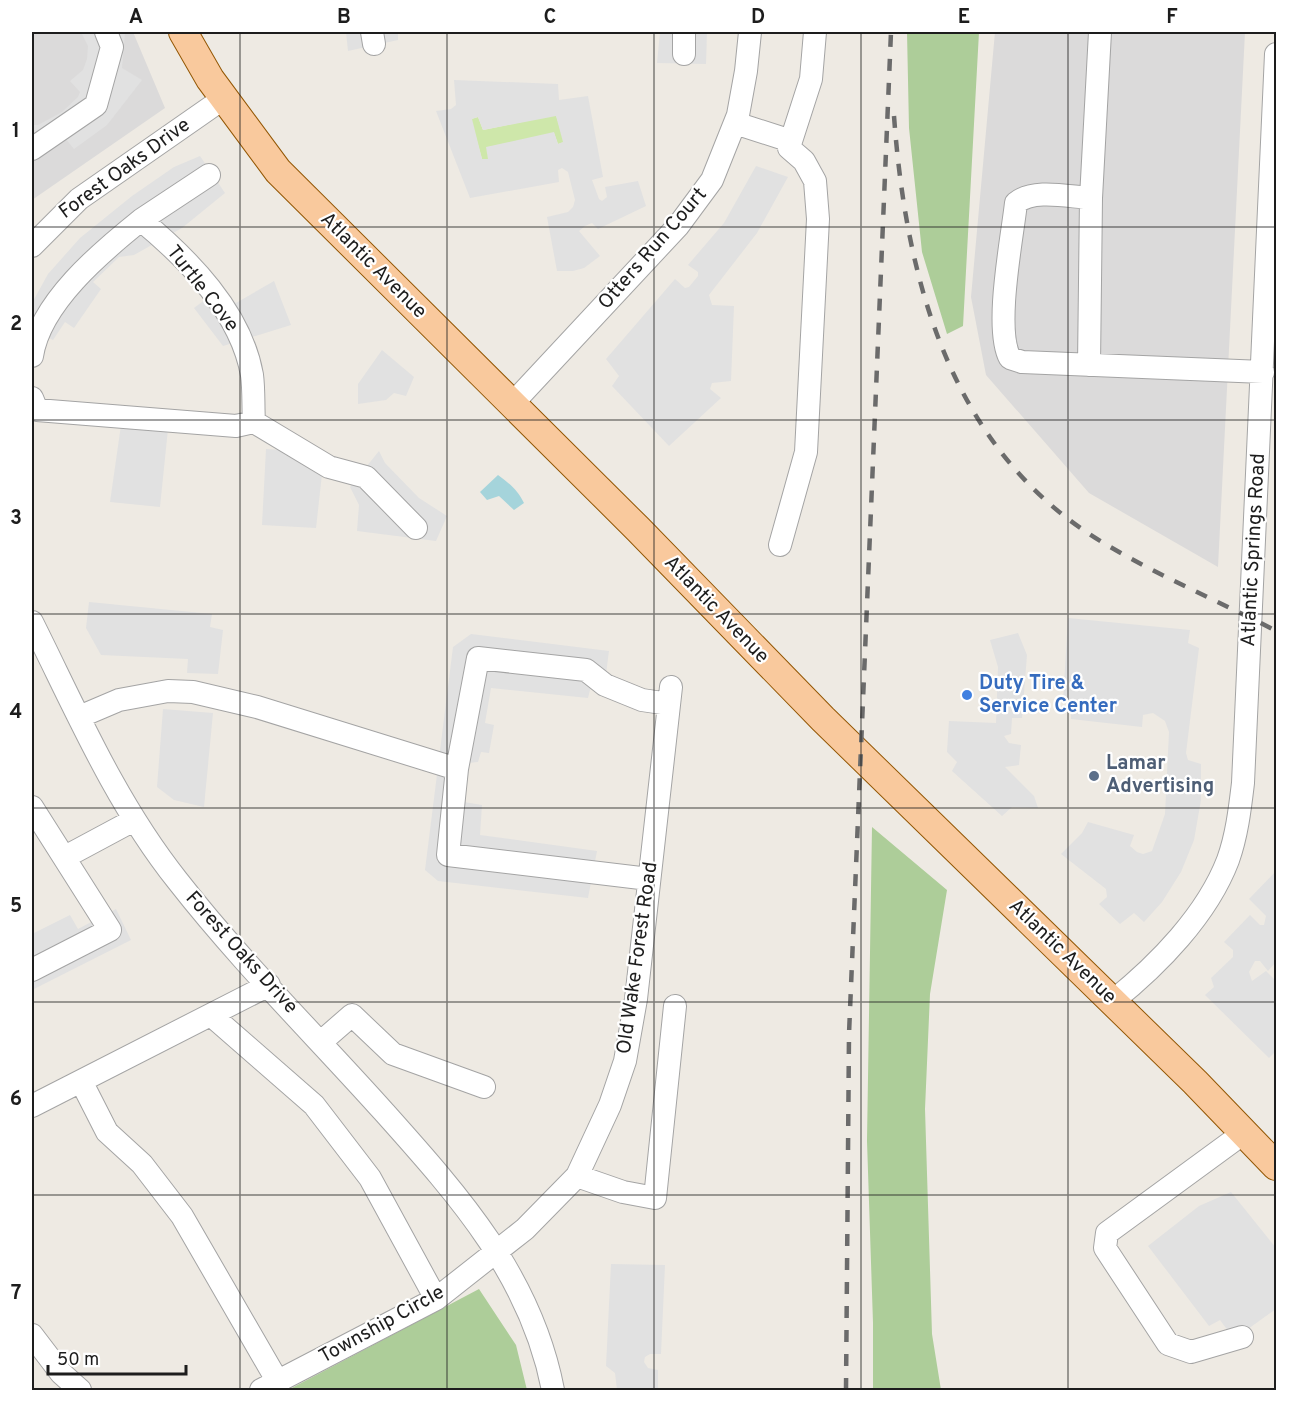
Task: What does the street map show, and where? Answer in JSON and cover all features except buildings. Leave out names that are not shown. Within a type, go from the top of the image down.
[{"type":"main road","name":"Atlantic Avenue","points":[[183,32],[224,98],[278,171],[831,727],[1113,1001],[1245,1132],[1276,1166]]},
{"type":"street","points":[[32,149],[96,105],[112,47],[106,32]]},
{"type":"street","points":[[684,32],[684,54]]},
{"type":"street","name":"Otters Run Court","points":[[512,404],[678,226],[712,180],[735,123],[746,71],[750,32]]},
{"type":"street","points":[[735,123],[791,141],[811,79],[815,32]]},
{"type":"street","points":[[1089,365],[1091,198],[1100,32]]},
{"type":"street","name":"Atlantic Springs Road","points":[[1113,1001],[1145,974],[1191,922],[1215,887],[1228,859],[1237,826],[1243,783],[1276,54]]},
{"type":"street","name":"Forest Oaks Drive","points":[[36,230],[109,176],[224,98]]},
{"type":"street","points":[[780,545],[806,452],[818,219],[815,181],[804,161],[789,148]]},
{"type":"street","points":[[32,356],[34,341],[57,303],[100,254],[141,220],[209,175]]},
{"type":"street","points":[[1091,198],[1034,195],[1023,197],[1016,203],[1003,326],[1004,348],[1010,358],[1022,362],[1263,372]]},
{"type":"street","name":"Turtle Cove","points":[[141,220],[175,249],[231,319],[242,342],[252,376],[254,422]]},
{"type":"street","points":[[32,398],[37,410],[236,426],[254,422],[329,467],[366,477],[416,528]]},
{"type":"street","name":"Forest Oaks Drive","points":[[32,622],[134,820],[178,882],[450,1185],[497,1251]]},
{"type":"street","name":"Old Wake Forest Road","points":[[457,769],[478,658],[586,670],[605,685],[642,700],[670,695],[636,999],[625,1061],[610,1105],[577,1176],[525,1229],[497,1251]]},
{"type":"street","points":[[79,717],[119,700],[168,691],[193,692],[257,706],[457,769],[448,855],[649,879]]},
{"type":"street","points":[[32,807],[110,930],[32,970]]},
{"type":"street","points":[[65,857],[134,820]]},
{"type":"street","points":[[32,1106],[269,985]]},
{"type":"street","points":[[577,1176],[623,1192],[655,1197],[675,1006]]},
{"type":"street","points":[[321,1042],[352,1015],[393,1054],[484,1087]]},
{"type":"street","points":[[212,1016],[314,1105],[370,1178],[436,1299]]},
{"type":"street","points":[[81,1081],[107,1132],[142,1164],[182,1216],[269,1386]]},
{"type":"street","points":[[1242,1337],[1191,1352],[1168,1344],[1106,1248],[1107,1233],[1245,1132]]},
{"type":"street","points":[[497,1251],[525,1306],[553,1390]]},
{"type":"street","name":"Township Circle","points":[[269,1386],[436,1299],[497,1251]]},
{"type":"street","points":[[32,1335],[61,1373],[80,1390]]},
{"type":"shaded area","points":[[32,32],[133,32],[165,108],[32,200]]},
{"type":"shaded area","points":[[81,32],[125,32],[122,68],[142,80],[107,125],[74,149],[65,138],[32,159],[32,125],[38,125],[62,112],[78,97],[80,92],[70,81],[83,70],[87,59],[88,46]]},
{"type":"shaded area","points":[[346,32],[398,32],[398,40],[348,51]]},
{"type":"shaded area","points":[[660,32],[707,32],[706,64],[657,63]]},
{"type":"shaded area","points":[[995,32],[1245,32],[1218,567],[1089,493],[986,375],[971,297]]},
{"type":"shaded area","points":[[454,80],[558,84],[559,100],[588,96],[603,177],[592,180],[599,199],[602,201],[607,197],[605,187],[638,181],[646,206],[598,229],[592,223],[585,226],[579,231],[600,256],[584,268],[557,271],[547,217],[568,212],[573,207],[575,200],[568,172],[562,168],[558,170],[559,182],[470,198],[436,111],[451,109],[456,105]],"holes":[[[556,116],[563,142],[558,144],[554,132],[486,147],[488,159],[482,159],[472,119],[478,117],[483,130]]]},
{"type":"shaded area","points":[[200,156],[225,193],[182,228],[134,255],[119,257],[93,282],[101,289],[74,328],[65,322],[53,340],[32,329],[32,303],[48,274],[80,238],[132,196],[174,167]]},
{"type":"shaded area","points":[[756,166],[788,177],[757,233],[709,295],[712,305],[734,306],[731,381],[712,383],[710,389],[721,398],[669,446],[612,386],[619,376],[606,359],[675,279],[685,288],[689,287],[698,276],[698,272],[688,265],[724,223]]},
{"type":"shaded area","points":[[274,281],[291,325],[223,346],[194,308],[218,290],[236,303]]},
{"type":"shaded area","points":[[382,350],[414,377],[406,396],[394,393],[386,400],[358,404],[358,384]]},
{"type":"shaded area","points":[[121,425],[168,429],[160,507],[110,502]]},
{"type":"shaded area","points":[[266,449],[283,450],[322,474],[316,528],[262,525]]},
{"type":"shaded area","points":[[379,451],[385,463],[419,498],[447,516],[436,541],[357,531],[359,505],[350,487]]},
{"type":"shaded area","points":[[89,602],[212,614],[210,627],[223,630],[218,674],[187,673],[188,659],[101,655],[86,628]]},
{"type":"shaded area","points":[[1068,618],[1190,630],[1188,643],[1199,648],[1186,753],[1188,760],[1201,764],[1201,800],[1194,840],[1181,872],[1162,902],[1144,922],[1134,913],[1120,924],[1099,904],[1107,897],[1106,889],[1061,854],[1082,833],[1088,822],[1134,835],[1130,846],[1143,854],[1152,851],[1165,814],[1169,732],[1165,721],[1153,713],[1143,715],[1142,727],[1071,719],[1071,704],[1063,702]]},
{"type":"shaded area","points":[[1018,633],[1027,655],[1022,718],[1012,718],[1011,734],[1004,736],[1009,743],[1021,745],[1019,765],[1005,767],[1034,796],[1038,808],[1012,807],[1002,816],[952,771],[957,762],[947,752],[949,721],[996,723],[998,667],[990,640]]},
{"type":"shaded area","points":[[471,634],[609,651],[606,674],[590,690],[588,698],[491,688],[485,723],[494,725],[489,753],[481,752],[478,762],[468,763],[464,802],[482,805],[480,835],[597,851],[588,898],[438,881],[425,870],[453,647]]},
{"type":"shaded area","points":[[163,709],[213,713],[204,807],[174,800],[157,787]]},
{"type":"shaded area","points":[[1276,871],[1276,962],[1268,971],[1260,961],[1255,961],[1249,972],[1252,981],[1266,971],[1276,981],[1276,1051],[1269,1058],[1205,995],[1214,987],[1211,978],[1233,957],[1233,950],[1224,942],[1250,915],[1260,925],[1264,925],[1266,916],[1249,899]]},
{"type":"shaded area","points":[[116,909],[131,940],[32,990],[32,934],[70,915],[78,929]]},
{"type":"shaded area","points":[[1231,1192],[1276,1248],[1276,1309],[1234,1339],[1220,1320],[1209,1326],[1148,1246],[1199,1206]]},
{"type":"shaded area","points":[[611,1264],[665,1265],[661,1354],[650,1354],[645,1357],[644,1362],[648,1368],[658,1370],[658,1390],[617,1390],[615,1373],[606,1366]]},
{"type":"green space","points":[[907,32],[979,32],[963,326],[947,334],[922,252],[909,128]]},
{"type":"green space","points":[[556,115],[564,142],[558,144],[554,133],[488,157],[488,160],[482,159],[471,119],[478,117],[483,130]]},
{"type":"green space","points":[[872,827],[947,890],[930,994],[925,1109],[932,1334],[941,1390],[873,1390],[867,1141]]},
{"type":"green space","points":[[479,1289],[516,1345],[527,1390],[288,1390]]},
{"type":"water","points":[[498,475],[513,487],[524,503],[514,510],[499,496],[487,500],[480,492]]},
{"type":"railway","points":[[846,1390],[849,1034],[891,32]]},
{"type":"railway","points":[[894,116],[900,178],[910,239],[925,299],[946,357],[973,411],[1007,460],[1050,504],[1102,542],[1276,631]]},
{"type":"place","name":"Duty Tire & Service Center","points":[[967,695]]},
{"type":"place","name":"Lamar Advertising","points":[[1094,776]]}]
